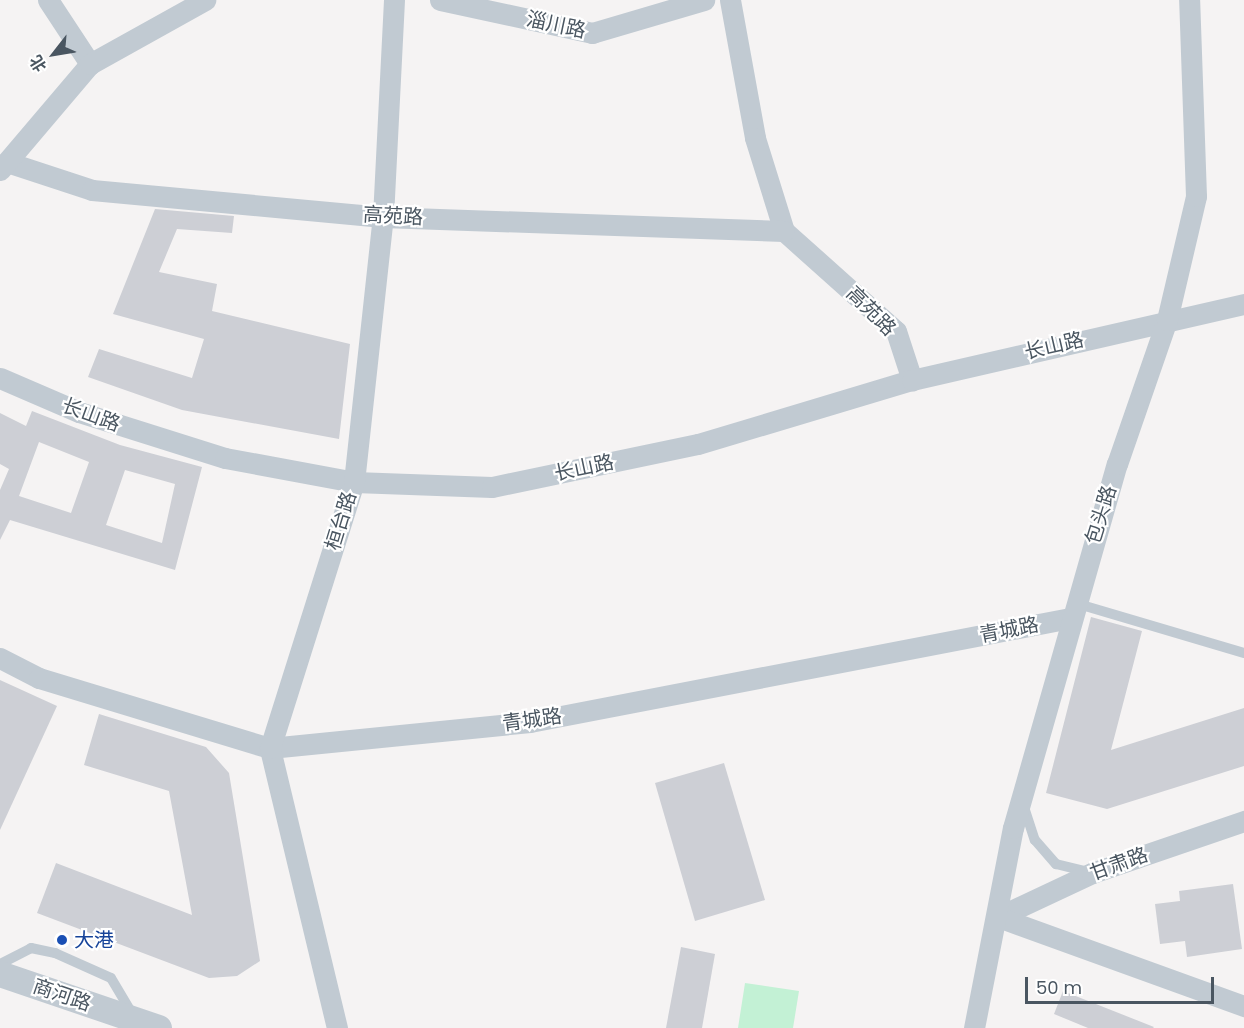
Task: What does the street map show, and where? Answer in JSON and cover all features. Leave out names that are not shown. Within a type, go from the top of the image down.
[{"type":"street","points":[[48,0],[90,64]]},
{"type":"street","points":[[3,166],[90,64],[205,0]]},
{"type":"street","name":"桓台路","points":[[270,748],[354,482],[383,217],[394,0]]},
{"type":"street","name":"淄川路","points":[[440,0],[592,33],[704,0]]},
{"type":"street","points":[[730,0],[755,138],[783,231]]},
{"type":"street","name":"包头路","points":[[974,1028],[1021,798],[1073,611],[1167,320],[1196,196],[1189,0]]},
{"type":"street","name":"高苑路","points":[[3,166],[92,190],[383,217],[783,231],[897,331],[912,380]]},
{"type":"street","name":"长山路","points":[[0,378],[79,412],[225,458],[354,482],[492,487],[698,444],[912,380],[1244,304]]},
{"type":"street","name":"青城路","points":[[0,658],[39,678],[270,748],[530,722],[1073,611]]},
{"type":"street","points":[[270,748],[337,1028]]},
{"type":"street","name":"甘肃路","points":[[998,917],[1092,873],[1244,821]]},
{"type":"street","points":[[998,917],[1244,1006]]},
{"type":"street","name":"商河路","points":[[0,974],[148,1024]]},
{"type":"lane","points":[[1073,611],[1244,653]]},
{"type":"lane","points":[[1021,798],[1035,840],[1056,864],[1092,873]]},
{"type":"lane","points":[[0,964],[31,948],[55,953],[111,978],[148,1024]]},
{"type":"green space","points":[[745,983],[799,991],[793,1028],[738,1028]]},
{"type":"building","points":[[155,209],[234,216],[232,233],[177,229],[159,272],[217,284],[212,311],[350,344],[339,439],[182,410],[88,377],[99,349],[192,378],[204,339],[113,314]]},
{"type":"building","points":[[32,411],[120,445],[202,467],[175,570],[10,520],[0,540],[0,490],[9,469],[0,464],[0,413],[26,426]],"holes":[[[39,442],[89,462],[71,513],[19,496]],[[125,470],[175,484],[162,543],[106,525]]]},
{"type":"building","points":[[1091,617],[1142,631],[1111,750],[1244,708],[1244,766],[1107,809],[1046,793]]},
{"type":"building","points":[[0,680],[57,706],[0,830]]},
{"type":"building","points":[[99,714],[206,747],[229,773],[260,961],[237,976],[209,978],[37,913],[56,863],[192,915],[169,791],[84,765]]},
{"type":"building","points":[[724,763],[765,900],[695,921],[655,783]]},
{"type":"building","points":[[1233,884],[1242,949],[1187,957],[1185,941],[1160,944],[1155,904],[1180,901],[1179,891]]},
{"type":"building","points":[[681,947],[715,954],[702,1028],[666,1028]]},
{"type":"building","points":[[1063,991],[1154,1027],[1088,1028],[1054,1014]]},
{"type":"place","name":"大港","points":[[62,940]]}]
